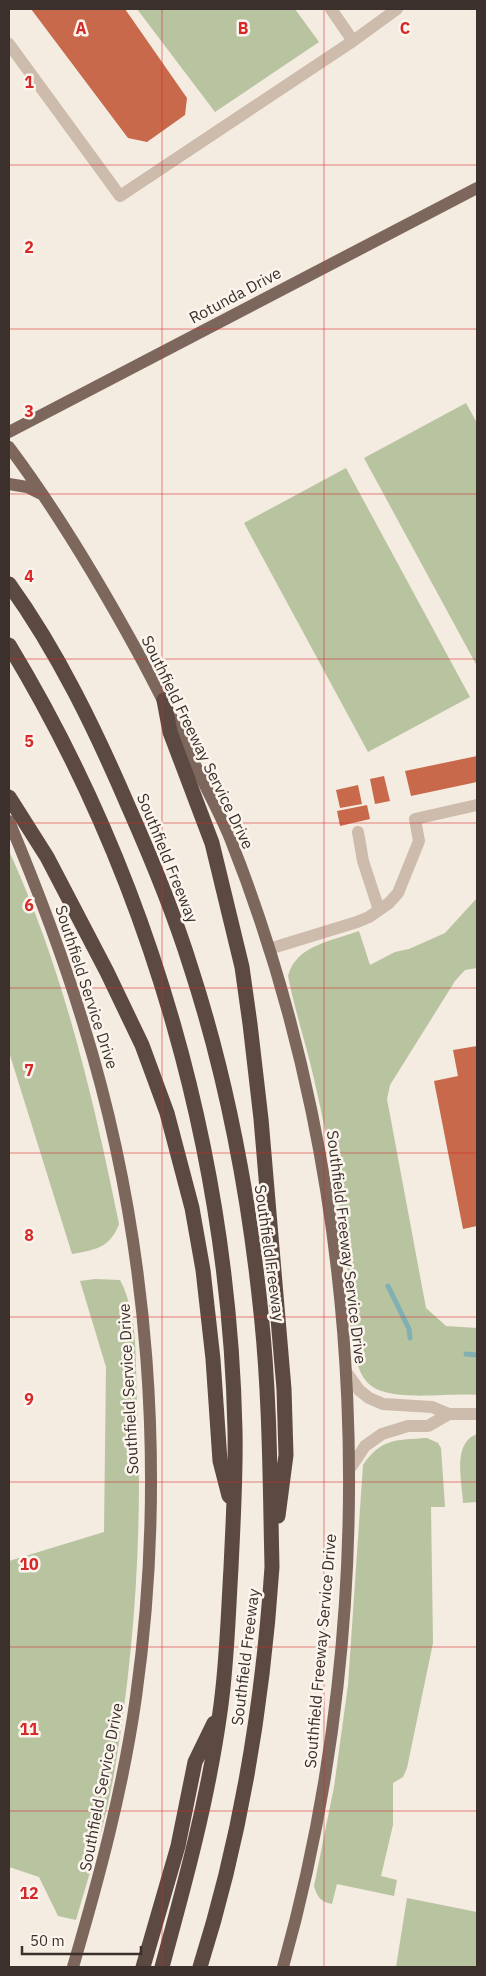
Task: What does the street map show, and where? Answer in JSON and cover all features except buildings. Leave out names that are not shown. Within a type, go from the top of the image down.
[{"type":"highway","name":"Southfield Freeway","points":[[9,584],[54,656],[119,785],[161,883],[191,966],[208,1023],[241,1168],[262,1314],[266,1369],[272,1567],[266,1651],[251,1751],[235,1835],[200,1967]]},
{"type":"highway","name":"Southfield Freeway","points":[[9,645],[61,740],[97,817],[132,902],[160,979],[175,1031],[209,1172],[221,1254],[230,1338],[235,1432],[234,1512],[228,1629],[221,1708],[193,1854],[162,1967]]},
{"type":"highway","points":[[164,700],[170,732],[212,843],[242,967],[250,1024],[261,1119],[284,1389],[286,1455],[272,1567]]},
{"type":"highway","points":[[9,797],[47,857],[108,972],[142,1046],[167,1113],[192,1208],[203,1270],[213,1359],[220,1461],[234,1512]]},
{"type":"highway","points":[[143,1967],[178,1846],[195,1762],[221,1708]]},
{"type":"highway","points":[[205,1967],[207,1944]]},
{"type":"main road","name":"Rotunda Drive","points":[[9,432],[477,188]]},
{"type":"main road","name":"Southfield Freeway Service Drive","points":[[9,447],[43,495],[108,598],[164,700],[229,835],[269,949],[317,1130],[329,1207],[347,1372],[351,1467],[344,1596],[335,1701],[323,1793],[283,1967]]},
{"type":"main road","points":[[9,484],[27,487],[43,495]]},
{"type":"main road","name":"Southfield Service Drive","points":[[9,821],[61,953],[85,1027],[115,1142],[135,1252],[148,1419],[150,1506],[147,1576],[136,1698],[120,1786],[99,1879],[73,1967]]},
{"type":"street","points":[[331,9],[353,41]]},
{"type":"street","points":[[9,44],[120,196],[353,41],[397,9]]},
{"type":"street","points":[[269,949],[348,926],[369,917],[398,893],[419,841],[415,820],[477,805]]},
{"type":"street","points":[[358,832],[363,861],[379,910]]},
{"type":"street","points":[[347,1372],[359,1390],[369,1398],[383,1404],[432,1407],[448,1414],[477,1414]]},
{"type":"street","points":[[351,1467],[365,1446],[382,1434],[408,1426],[428,1426],[448,1414]]},
{"type":"green space","points":[[137,9],[295,9],[319,42],[215,112]]},
{"type":"green space","points":[[466,403],[477,423],[477,666],[364,458]]},
{"type":"green space","points":[[346,468],[470,697],[368,752],[244,523]]},
{"type":"green space","points":[[9,851],[28,896],[61,987],[87,1081],[119,1224],[106,1243],[95,1249],[72,1254],[9,1052]]},
{"type":"green space","points":[[477,898],[477,968],[465,970],[455,981],[390,1085],[387,1099],[426,1308],[446,1326],[477,1328],[477,1395],[419,1396],[388,1393],[376,1389],[367,1382],[356,1360],[349,1312],[347,1269],[333,1173],[314,1079],[288,976],[292,966],[307,951],[327,941],[359,931],[370,965],[395,952],[409,949],[445,933]]},
{"type":"green space","points":[[95,1279],[120,1280],[126,1294],[133,1324],[136,1355],[139,1449],[138,1542],[132,1635],[114,1774],[102,1830],[76,1920],[58,1916],[39,1877],[9,1867],[9,1561],[104,1532],[106,1367],[80,1281]]},
{"type":"green space","points":[[477,1434],[477,1502],[463,1503],[460,1474],[461,1454],[464,1445]]},
{"type":"green space","points":[[427,1438],[438,1443],[441,1448],[445,1507],[431,1507],[433,1643],[407,1768],[403,1777],[393,1783],[393,1825],[381,1876],[397,1880],[394,1896],[337,1884],[332,1904],[320,1898],[314,1886],[334,1787],[348,1685],[363,1465],[383,1445],[398,1440]]},
{"type":"green space","points":[[407,1898],[477,1912],[477,1967],[396,1967]]},
{"type":"waterway","points":[[388,1286],[409,1329],[410,1338]]},
{"type":"waterway","points":[[466,1354],[477,1355]]}]
